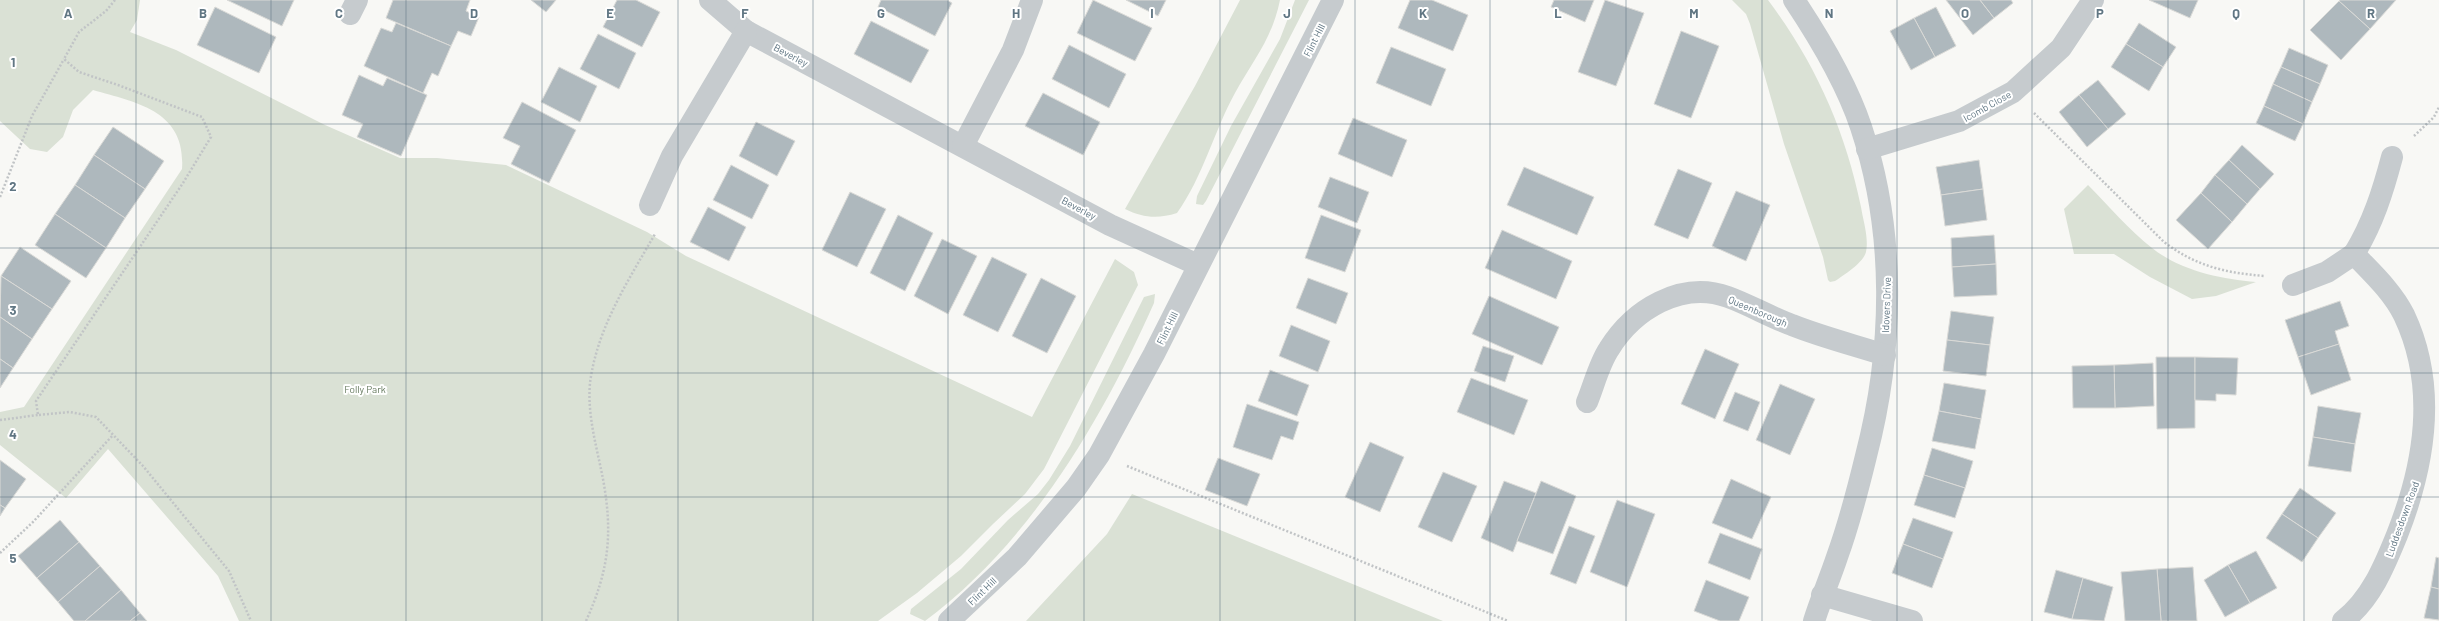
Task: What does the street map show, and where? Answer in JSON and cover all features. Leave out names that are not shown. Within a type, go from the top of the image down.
[{"type":"street","name":"Beverley","points":[[710,0],[746,32],[1110,225],[1198,266]]},
{"type":"street","points":[[963,146],[1013,50],[1032,0]]},
{"type":"street","name":"Flint Hill","points":[[949,621],[1017,557],[1076,488],[1100,455],[1154,354],[1333,0]]},
{"type":"street","name":"Idovers Drive","points":[[1794,0],[1811,26],[1847,92],[1868,149],[1886,243],[1888,276],[1885,355],[1867,455],[1837,556],[1814,621]]},
{"type":"street","name":"Icomb Close","points":[[1868,149],[1958,121],[2013,92],[2061,48],[2093,0]]},
{"type":"street","points":[[650,205],[672,156],[746,32]]},
{"type":"street","points":[[2292,285],[2327,272],[2354,254],[2366,234],[2380,200],[2392,157]]},
{"type":"street","name":"Luddesdown Road","points":[[2343,621],[2367,596],[2382,570],[2413,490],[2424,439],[2424,397],[2420,369],[2412,335],[2404,314],[2387,289],[2354,254]]},
{"type":"street","name":"Queenborough","points":[[1587,402],[1608,350],[1625,326],[1643,310],[1676,296],[1694,294],[1727,297],[1791,325],[1885,355]]},
{"type":"street","points":[[1822,595],[1912,621]]},
{"type":"path","points":[[0,196],[32,116],[79,32],[106,11],[115,0]]},
{"type":"path","points":[[38,415],[36,401],[183,183],[211,137],[202,117],[79,72],[64,59]]},
{"type":"path","points":[[2013,92],[2164,242],[2180,254],[2205,266],[2272,276]]},
{"type":"path","points":[[2392,157],[2434,117],[2439,107]]},
{"type":"path","points":[[586,621],[597,596],[606,565],[608,542],[607,508],[591,413],[590,384],[595,356],[608,318],[663,221],[646,212],[650,205]]},
{"type":"path","points":[[0,420],[70,412],[96,417],[143,466],[228,571],[251,621]]},
{"type":"path","points":[[0,553],[33,522],[113,434]]},
{"type":"path","points":[[1100,455],[1508,621]]},
{"type":"green space","name":"Folly Park","points":[[0,0],[140,0],[137,20],[130,32],[176,50],[325,125],[400,158],[437,158],[506,165],[647,232],[686,256],[1032,417],[1115,259],[1134,272],[1138,285],[1044,469],[1025,494],[961,556],[917,593],[878,621],[239,621],[218,576],[108,449],[66,498],[0,445],[0,412],[24,407],[182,169],[181,149],[176,134],[167,122],[156,113],[142,105],[93,90],[73,110],[63,137],[47,152],[30,149],[0,121]]},
{"type":"green space","points":[[1240,0],[1280,0],[1277,14],[1267,38],[1235,93],[1186,199],[1177,213],[1157,217],[1144,216],[1125,209],[1195,86]]},
{"type":"green space","points":[[1295,0],[1309,0],[1206,201],[1203,205],[1196,204],[1197,196],[1231,126],[1280,39]]},
{"type":"green space","points":[[1732,0],[1768,0],[1785,24],[1814,73],[1837,124],[1854,178],[1861,207],[1867,247],[1861,260],[1835,281],[1830,282],[1828,280],[1823,257],[1784,144],[1750,24],[1746,14]]},
{"type":"green space","points":[[2088,185],[2135,234],[2163,256],[2188,268],[2215,276],[2256,282],[2216,296],[2192,299],[2150,277],[2114,254],[2074,254],[2064,209]]},
{"type":"green space","points":[[1155,294],[1154,303],[1134,347],[1111,391],[1059,477],[1030,517],[998,555],[963,590],[925,621],[910,614],[911,609],[961,569],[1008,520],[1038,494],[1049,480],[1070,446],[1144,297]]},
{"type":"green space","points":[[1132,494],[1443,621],[1026,621],[1107,534]]},
{"type":"building","points":[[227,0],[294,0],[282,26]]},
{"type":"building","points":[[393,0],[470,0],[466,11],[479,17],[471,36],[458,31],[451,46],[386,18]]},
{"type":"building","points":[[531,0],[556,0],[546,12]]},
{"type":"building","points":[[617,0],[636,0],[660,12],[642,47],[603,27]]},
{"type":"building","points":[[881,0],[947,0],[952,3],[935,36],[878,7]]},
{"type":"building","points":[[1093,0],[1152,28],[1135,61],[1077,33]]},
{"type":"building","points":[[1126,0],[1166,0],[1158,16]]},
{"type":"building","points":[[1410,0],[1432,0],[1468,15],[1453,51],[1398,28]]},
{"type":"building","points":[[1554,0],[1594,0],[1585,22],[1551,7]]},
{"type":"building","points":[[1605,0],[1644,13],[1616,86],[1578,72]]},
{"type":"building","points":[[1946,0],[1980,0],[1994,18],[1973,35]]},
{"type":"building","points":[[1980,0],[2011,0],[2013,3],[1994,18]]},
{"type":"building","points":[[2149,0],[2198,0],[2190,18]]},
{"type":"building","points":[[2340,0],[2396,0],[2370,29],[2339,1]]},
{"type":"building","points":[[2339,1],[2370,29],[2341,60],[2310,30]]},
{"type":"building","points":[[215,7],[276,37],[259,73],[197,45]]},
{"type":"building","points":[[1936,7],[1956,46],[1935,57],[1914,18]]},
{"type":"building","points":[[1914,18],[1935,57],[1911,70],[1890,31]]},
{"type":"building","points":[[871,21],[929,50],[911,83],[854,54]]},
{"type":"building","points":[[396,23],[451,46],[438,76],[432,73],[423,93],[364,66],[381,28],[392,32]]},
{"type":"building","points":[[2139,23],[2176,47],[2163,67],[2126,44]]},
{"type":"building","points":[[1681,31],[1719,46],[1691,118],[1654,104]]},
{"type":"building","points":[[598,34],[636,53],[619,89],[580,69]]},
{"type":"building","points":[[2126,44],[2163,67],[2149,91],[2111,67]]},
{"type":"building","points":[[1069,45],[1126,74],[1109,108],[1052,79]]},
{"type":"building","points":[[1391,47],[1446,69],[1431,106],[1376,83]]},
{"type":"building","points":[[2289,48],[2328,65],[2320,84],[2281,67]]},
{"type":"building","points":[[559,67],[597,86],[580,122],[541,102]]},
{"type":"building","points":[[2281,67],[2320,84],[2312,102],[2273,84]]},
{"type":"building","points":[[359,75],[383,86],[387,78],[427,95],[401,156],[357,137],[363,124],[342,115]]},
{"type":"building","points":[[2098,80],[2126,114],[2108,129],[2079,95]]},
{"type":"building","points":[[2273,84],[2312,102],[2303,124],[2264,106]]},
{"type":"building","points":[[1043,93],[1100,122],[1083,155],[1025,126]]},
{"type":"building","points":[[2079,95],[2108,129],[2087,147],[2059,112]]},
{"type":"building","points":[[522,102],[576,130],[549,183],[511,164],[520,146],[503,138]]},
{"type":"building","points":[[2264,106],[2303,124],[2295,141],[2256,123]]},
{"type":"building","points":[[1353,118],[1407,140],[1392,177],[1338,154]]},
{"type":"building","points":[[756,122],[795,141],[777,176],[739,156]]},
{"type":"building","points":[[113,127],[164,161],[145,189],[94,155]]},
{"type":"building","points":[[2242,145],[2274,174],[2260,189],[2229,160]]},
{"type":"building","points":[[94,155],[145,189],[125,218],[75,185]]},
{"type":"building","points":[[1979,160],[1983,189],[1941,195],[1936,167]]},
{"type":"building","points":[[2229,160],[2260,189],[2247,204],[2215,175]]},
{"type":"building","points":[[731,165],[769,185],[752,219],[713,200]]},
{"type":"building","points":[[1524,167],[1594,197],[1577,235],[1507,205]]},
{"type":"building","points":[[1678,169],[1712,183],[1688,239],[1654,225]]},
{"type":"building","points":[[2215,175],[2247,204],[2232,222],[2201,193]]},
{"type":"building","points":[[1330,177],[1369,192],[1357,223],[1318,207]]},
{"type":"building","points":[[75,185],[125,218],[106,248],[55,214]]},
{"type":"building","points":[[1983,189],[1987,220],[1945,226],[1941,195]]},
{"type":"building","points":[[1736,191],[1770,205],[1746,261],[1712,246]]},
{"type":"building","points":[[850,192],[886,209],[857,267],[822,250]]},
{"type":"building","points":[[2201,193],[2232,222],[2208,249],[2176,220]]},
{"type":"building","points":[[708,207],[746,227],[729,261],[690,242]]},
{"type":"building","points":[[55,214],[106,248],[86,278],[35,245]]},
{"type":"building","points":[[898,215],[933,233],[905,291],[870,273]]},
{"type":"building","points":[[1321,215],[1361,230],[1345,272],[1305,258]]},
{"type":"building","points":[[1502,230],[1572,261],[1556,299],[1485,268]]},
{"type":"building","points":[[1994,235],[1996,264],[1952,267],[1951,238]]},
{"type":"building","points":[[942,239],[977,256],[948,314],[914,296]]},
{"type":"building","points":[[20,247],[71,281],[52,309],[1,276]]},
{"type":"building","points":[[992,257],[1027,274],[998,332],[963,315]]},
{"type":"building","points":[[1996,264],[1997,295],[1954,297],[1952,267]]},
{"type":"building","points":[[1,276],[52,309],[32,339],[0,317]]},
{"type":"building","points":[[1041,278],[1076,296],[1047,353],[1012,336]]},
{"type":"building","points":[[1308,278],[1348,293],[1336,324],[1296,308]]},
{"type":"building","points":[[1489,296],[1559,327],[1542,365],[1472,334]]},
{"type":"building","points":[[2340,301],[2349,326],[2335,331],[2339,344],[2298,357],[2285,320]]},
{"type":"building","points":[[1951,311],[1994,317],[1990,345],[1947,340]]},
{"type":"building","points":[[0,317],[32,339],[13,368],[0,359]]},
{"type":"building","points":[[1291,325],[1330,341],[1318,372],[1279,356]]},
{"type":"building","points":[[1947,340],[1990,345],[1986,376],[1943,371]]},
{"type":"building","points":[[2339,344],[2351,380],[2311,395],[2298,357]]},
{"type":"building","points":[[1483,346],[1514,356],[1505,382],[1474,371]]},
{"type":"building","points":[[1705,349],[1739,364],[1715,419],[1681,404]]},
{"type":"building","points":[[2156,357],[2195,357],[2195,428],[2157,429]]},
{"type":"building","points":[[2195,357],[2238,358],[2236,395],[2216,394],[2216,401],[2195,400]]},
{"type":"building","points":[[0,359],[13,368],[0,388]]},
{"type":"building","points":[[2153,363],[2154,406],[2115,408],[2114,365]]},
{"type":"building","points":[[2114,365],[2115,408],[2073,408],[2072,366]]},
{"type":"building","points":[[1270,370],[1309,385],[1297,416],[1258,401]]},
{"type":"building","points":[[1471,378],[1528,400],[1514,435],[1457,412]]},
{"type":"building","points":[[1944,383],[1986,390],[1981,419],[1939,411]]},
{"type":"building","points":[[1780,384],[1815,399],[1790,455],[1756,440]]},
{"type":"building","points":[[1735,392],[1760,402],[1748,431],[1723,421]]},
{"type":"building","points":[[1247,404],[1299,422],[1293,440],[1281,436],[1272,460],[1233,447]]},
{"type":"building","points":[[2318,406],[2361,413],[2355,444],[2313,437]]},
{"type":"building","points":[[1939,411],[1981,419],[1975,449],[1932,441]]},
{"type":"building","points":[[2313,437],[2355,444],[2351,472],[2308,466]]},
{"type":"building","points":[[1370,442],[1404,457],[1380,512],[1345,497]]},
{"type":"building","points":[[1932,448],[1973,461],[1965,488],[1924,475]]},
{"type":"building","points":[[1218,458],[1260,474],[1247,506],[1205,490]]},
{"type":"building","points":[[0,460],[26,479],[5,508],[0,505]]},
{"type":"building","points":[[1443,472],[1477,486],[1452,542],[1418,527]]},
{"type":"building","points":[[1924,475],[1965,488],[1955,518],[1914,505]]},
{"type":"building","points":[[1731,479],[1771,497],[1752,539],[1712,523]]},
{"type":"building","points":[[1504,481],[1536,493],[1513,552],[1481,538]]},
{"type":"building","points":[[1541,481],[1576,496],[1553,554],[1517,541]]},
{"type":"building","points":[[2300,488],[2336,513],[2318,538],[2282,514]]},
{"type":"building","points":[[1617,500],[1655,514],[1627,587],[1590,572]]},
{"type":"building","points":[[0,505],[5,508],[0,516]]},
{"type":"building","points":[[2282,514],[2318,538],[2302,562],[2266,538]]},
{"type":"building","points":[[1913,518],[1953,532],[1943,559],[1903,544]]},
{"type":"building","points":[[60,520],[79,542],[37,578],[18,556]]},
{"type":"building","points":[[1569,526],[1595,536],[1576,584],[1550,574]]},
{"type":"building","points":[[1720,533],[1762,549],[1750,580],[1708,563]]},
{"type":"building","points":[[79,542],[100,566],[58,602],[37,578]]},
{"type":"building","points":[[1903,544],[1943,559],[1932,588],[1892,573]]},
{"type":"building","points":[[2256,551],[2277,588],[2250,603],[2228,565]]},
{"type":"building","points":[[2436,557],[2439,558],[2439,589],[2431,587]]},
{"type":"building","points":[[2228,565],[2250,603],[2225,617],[2204,580]]},
{"type":"building","points":[[100,566],[121,590],[85,621],[74,621],[58,602]]},
{"type":"building","points":[[2193,567],[2197,621],[2161,621],[2157,569]]},
{"type":"building","points":[[2157,569],[2161,621],[2125,621],[2121,572]]},
{"type":"building","points":[[2056,570],[2083,578],[2072,619],[2044,612]]},
{"type":"building","points":[[2083,578],[2113,587],[2104,621],[2072,619]]},
{"type":"building","points":[[1706,580],[1749,597],[1739,621],[1720,621],[1694,611]]},
{"type":"building","points":[[2431,587],[2439,589],[2439,620],[2424,618]]},
{"type":"building","points":[[121,590],[140,613],[130,621],[85,621]]},
{"type":"building","points":[[140,613],[147,621],[130,621]]}]
